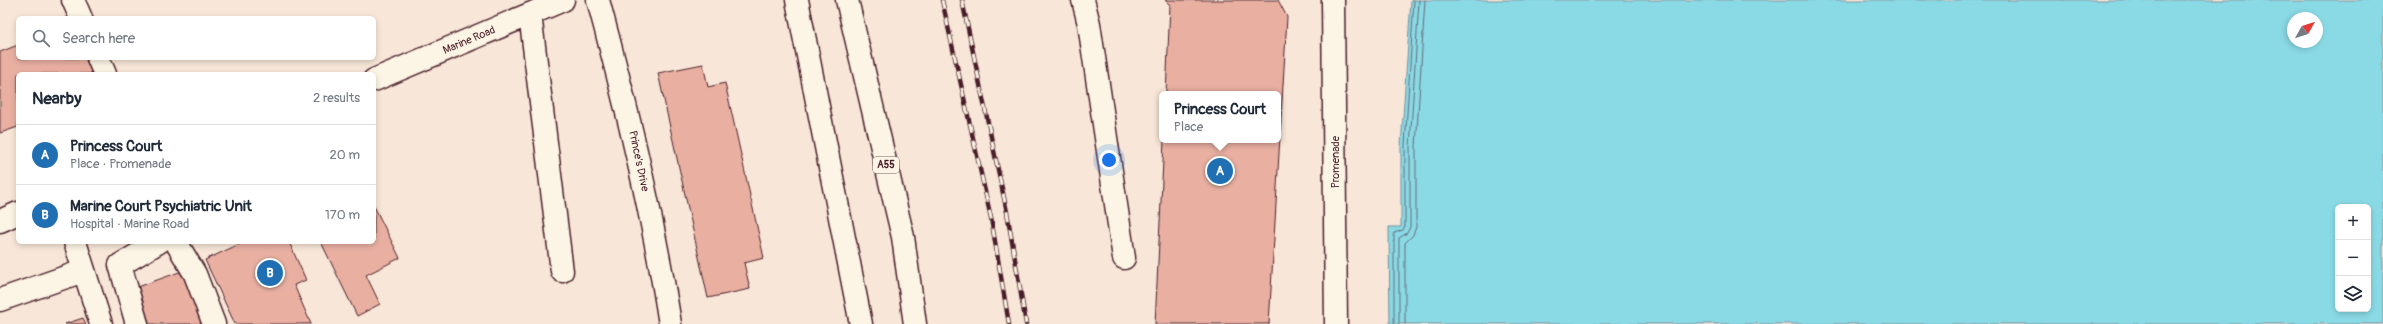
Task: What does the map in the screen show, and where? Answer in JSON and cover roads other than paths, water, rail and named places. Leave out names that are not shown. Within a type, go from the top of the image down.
[{"type":"main road","points":[[73,0],[80,16]]},
{"type":"main road","name":"Marine Road","points":[[376,79],[563,0]]},
{"type":"main road","name":"Prince's Drive","points":[[598,0],[630,118],[651,215],[670,324]]},
{"type":"main road","points":[[1084,0],[1090,24],[1124,258]]},
{"type":"main road","name":"Promenade","points":[[1333,0],[1336,324]]},
{"type":"main road","name":"A55","points":[[848,4],[903,237],[915,324]]},
{"type":"main road","points":[[799,9],[861,324]]},
{"type":"main road","points":[[530,14],[562,271]]},
{"type":"main road","points":[[99,60],[104,72]]},
{"type":"main road","points":[[0,221],[16,214]]},
{"type":"main road","points":[[76,244],[101,324]]},
{"type":"main road","points":[[136,324],[120,265],[156,244]]},
{"type":"main road","points":[[177,244],[194,274],[214,324]]},
{"type":"main road","points":[[0,300],[83,271]]},
{"type":"water","points":[[1411,0],[2383,0],[2383,324],[1390,324],[1389,227],[1401,227],[1401,146]]},
{"type":"railway","points":[[942,0],[991,218],[1009,324]]},
{"type":"railway","points":[[962,0],[1007,212],[1026,324]]},
{"type":"place","name":"Princess Court","points":[[1220,171]]},
{"type":"place","name":"Marine Court Psychiatric Unit","points":[[270,273]]}]
